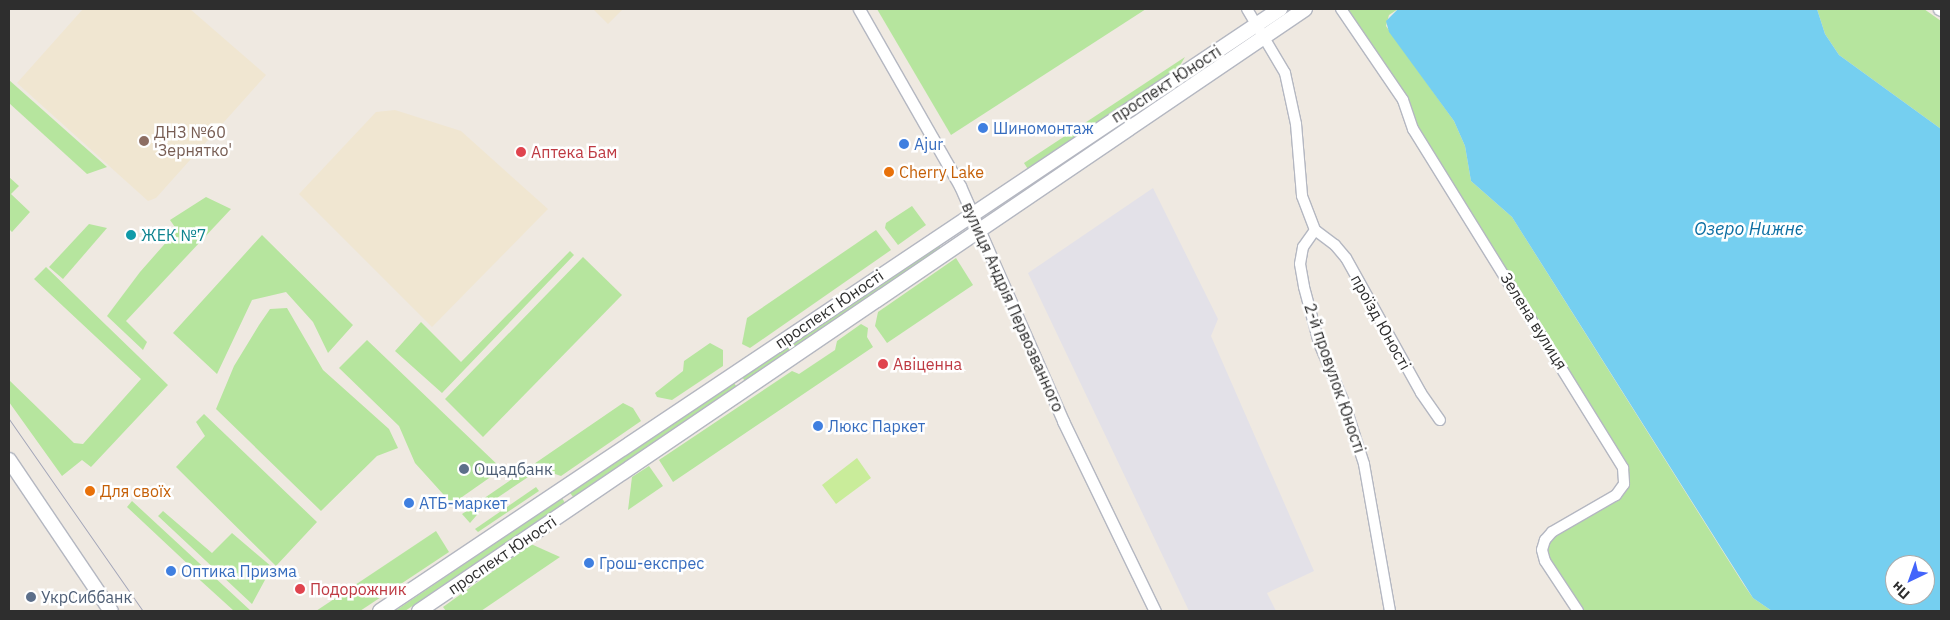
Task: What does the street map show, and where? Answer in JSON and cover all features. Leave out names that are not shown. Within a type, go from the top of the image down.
[{"type":"main road","name":"проспект Юності","points":[[419,611],[979,230],[1262,29],[1280,9]]},
{"type":"main road","name":"проспект Юності","points":[[380,611],[972,213],[1262,29],[1305,9]]},
{"type":"main road","points":[[734,373],[745,390]]},
{"type":"main road","points":[[9,460],[111,611]]},
{"type":"main road","points":[[561,490],[573,507]]},
{"type":"street","name":"вулиця Андрія Первозванного","points":[[859,9],[919,112],[972,213],[1063,421],[1155,611]]},
{"type":"street","points":[[1247,9],[1262,29],[1285,73],[1296,124],[1302,196],[1315,230]]},
{"type":"street","name":"Зелена вулиця","points":[[1341,9],[1403,100],[1413,129],[1623,468],[1624,484],[1616,495],[1552,532],[1545,540],[1542,550],[1544,561],[1578,611]]},
{"type":"street","name":"проїзд Юності","points":[[1315,230],[1335,244],[1346,258],[1420,393],[1440,420]]},
{"type":"street","name":"2-й провулок Юності","points":[[1315,230],[1303,247],[1300,264],[1304,287],[1319,343],[1345,405],[1364,464],[1390,611]]},
{"type":"shaded area","name":"ДНЗ №60 'Зернятко'","points":[[83,9],[190,9],[266,75],[156,198],[148,201],[17,83]]},
{"type":"shaded area","points":[[593,9],[623,9],[608,24]]},
{"type":"shaded area","points":[[395,110],[461,131],[548,209],[432,327],[299,194],[376,112]]},
{"type":"shaded area","points":[[1153,188],[1218,319],[1211,336],[1314,571],[1267,593],[1276,611],[1189,611],[1028,273]]},
{"type":"green space","points":[[877,9],[1146,9],[951,135]]},
{"type":"green space","points":[[1341,9],[1398,9],[1389,15],[1386,26],[1454,121],[1465,146],[1471,181],[1512,217],[1744,585],[1753,598],[1772,611],[1578,611],[1545,561],[1545,540],[1616,495],[1625,477],[1413,129],[1407,108]]},
{"type":"green space","points":[[1817,9],[1924,9],[1941,21],[1941,129],[1839,55],[1825,34]]},
{"type":"green space","points":[[1185,57],[1170,82],[1031,174],[1024,163]]},
{"type":"green space","points":[[9,80],[107,167],[87,174],[9,103]]},
{"type":"green space","points":[[9,177],[19,186],[11,194],[30,212],[12,232],[9,229]]},
{"type":"green space","points":[[206,197],[231,209],[126,321],[147,342],[143,350],[107,316],[140,272],[177,230],[170,220]]},
{"type":"green space","points":[[912,206],[926,225],[898,245],[885,228],[886,223]]},
{"type":"green space","points":[[89,224],[107,228],[63,279],[49,267]]},
{"type":"green space","points":[[876,230],[891,250],[750,348],[742,344],[747,318]]},
{"type":"green space","points":[[262,235],[353,325],[328,353],[313,322],[286,292],[252,300],[217,374],[173,333]]},
{"type":"green space","points":[[938,243],[941,248],[745,381],[742,377]]},
{"type":"green space","points":[[570,251],[574,255],[442,393],[395,351],[421,322],[461,362]]},
{"type":"green space","points":[[583,257],[622,295],[483,437],[445,399]]},
{"type":"green space","points":[[956,258],[973,285],[887,343],[875,326],[878,312]]},
{"type":"green space","points":[[46,267],[168,385],[91,467],[82,460],[62,476],[9,402],[9,380],[74,443],[83,444],[141,379],[34,279]]},
{"type":"green space","points":[[287,308],[323,370],[389,429],[398,448],[377,456],[321,511],[216,409],[234,366],[270,309]]},
{"type":"green space","points":[[861,324],[868,328],[867,337],[873,347],[673,482],[659,460],[792,371],[799,374],[835,350],[837,341]]},
{"type":"green space","points":[[367,340],[502,469],[452,504],[415,463],[399,426],[339,368]]},
{"type":"green space","points":[[710,343],[723,350],[723,366],[672,400],[657,397],[655,393],[683,371],[684,361]]},
{"type":"green space","points":[[733,382],[737,387],[574,498],[570,493]]},
{"type":"green space","points":[[623,403],[633,408],[641,421],[561,476],[540,469],[485,506],[480,501]]},
{"type":"green space","points":[[204,414],[317,522],[276,566],[176,467],[205,436],[196,422]]},
{"type":"green space","points":[[857,458],[871,478],[836,504],[822,485]]},
{"type":"green space","points":[[649,466],[663,486],[628,510],[632,477]]},
{"type":"green space","points":[[536,487],[539,491],[478,532],[475,529]]},
{"type":"green space","points":[[562,498],[565,503],[405,611],[395,611]]},
{"type":"green space","points":[[132,501],[251,611],[234,611],[190,571],[191,567],[127,507]]},
{"type":"green space","points":[[478,504],[482,509],[470,523],[462,514]]},
{"type":"green space","points":[[163,511],[212,553],[232,533],[272,567],[252,604],[158,516]]},
{"type":"green space","points":[[436,531],[449,552],[360,611],[316,611]]},
{"type":"green space","points":[[531,544],[560,557],[481,611],[446,611],[443,607]]},
{"type":"water","name":"Озеро Нижнє","points":[[1398,9],[1817,9],[1825,34],[1839,55],[1941,129],[1941,611],[1772,611],[1753,598],[1512,217],[1471,181],[1465,146],[1454,121],[1389,32],[1386,21]]},
{"type":"tram line","points":[[9,419],[143,611]]},
{"type":"place","name":"Шиномонтаж","points":[[983,128]]},
{"type":"place","name":"ДНЗ №60 'Зернятко'","points":[[144,141]]},
{"type":"place","name":"Ajur","points":[[904,144]]},
{"type":"place","name":"Аптека Бам","points":[[521,152]]},
{"type":"place","name":"Cherry Lake","points":[[889,172]]},
{"type":"place","name":"ЖЕК №7","points":[[131,235]]},
{"type":"place","name":"Авіценна","points":[[883,364]]},
{"type":"place","name":"Люкс Паркет","points":[[818,426]]},
{"type":"place","name":"Ощадбанк","points":[[464,469]]},
{"type":"place","name":"Для своїх","points":[[90,491]]},
{"type":"place","name":"АТБ-маркет","points":[[409,503]]},
{"type":"place","name":"Грош-експрес","points":[[589,563]]},
{"type":"place","name":"Оптика Призма","points":[[171,571]]},
{"type":"place","name":"Подорожник","points":[[300,589]]},
{"type":"place","name":"УкрСиббанк","points":[[31,597]]}]
